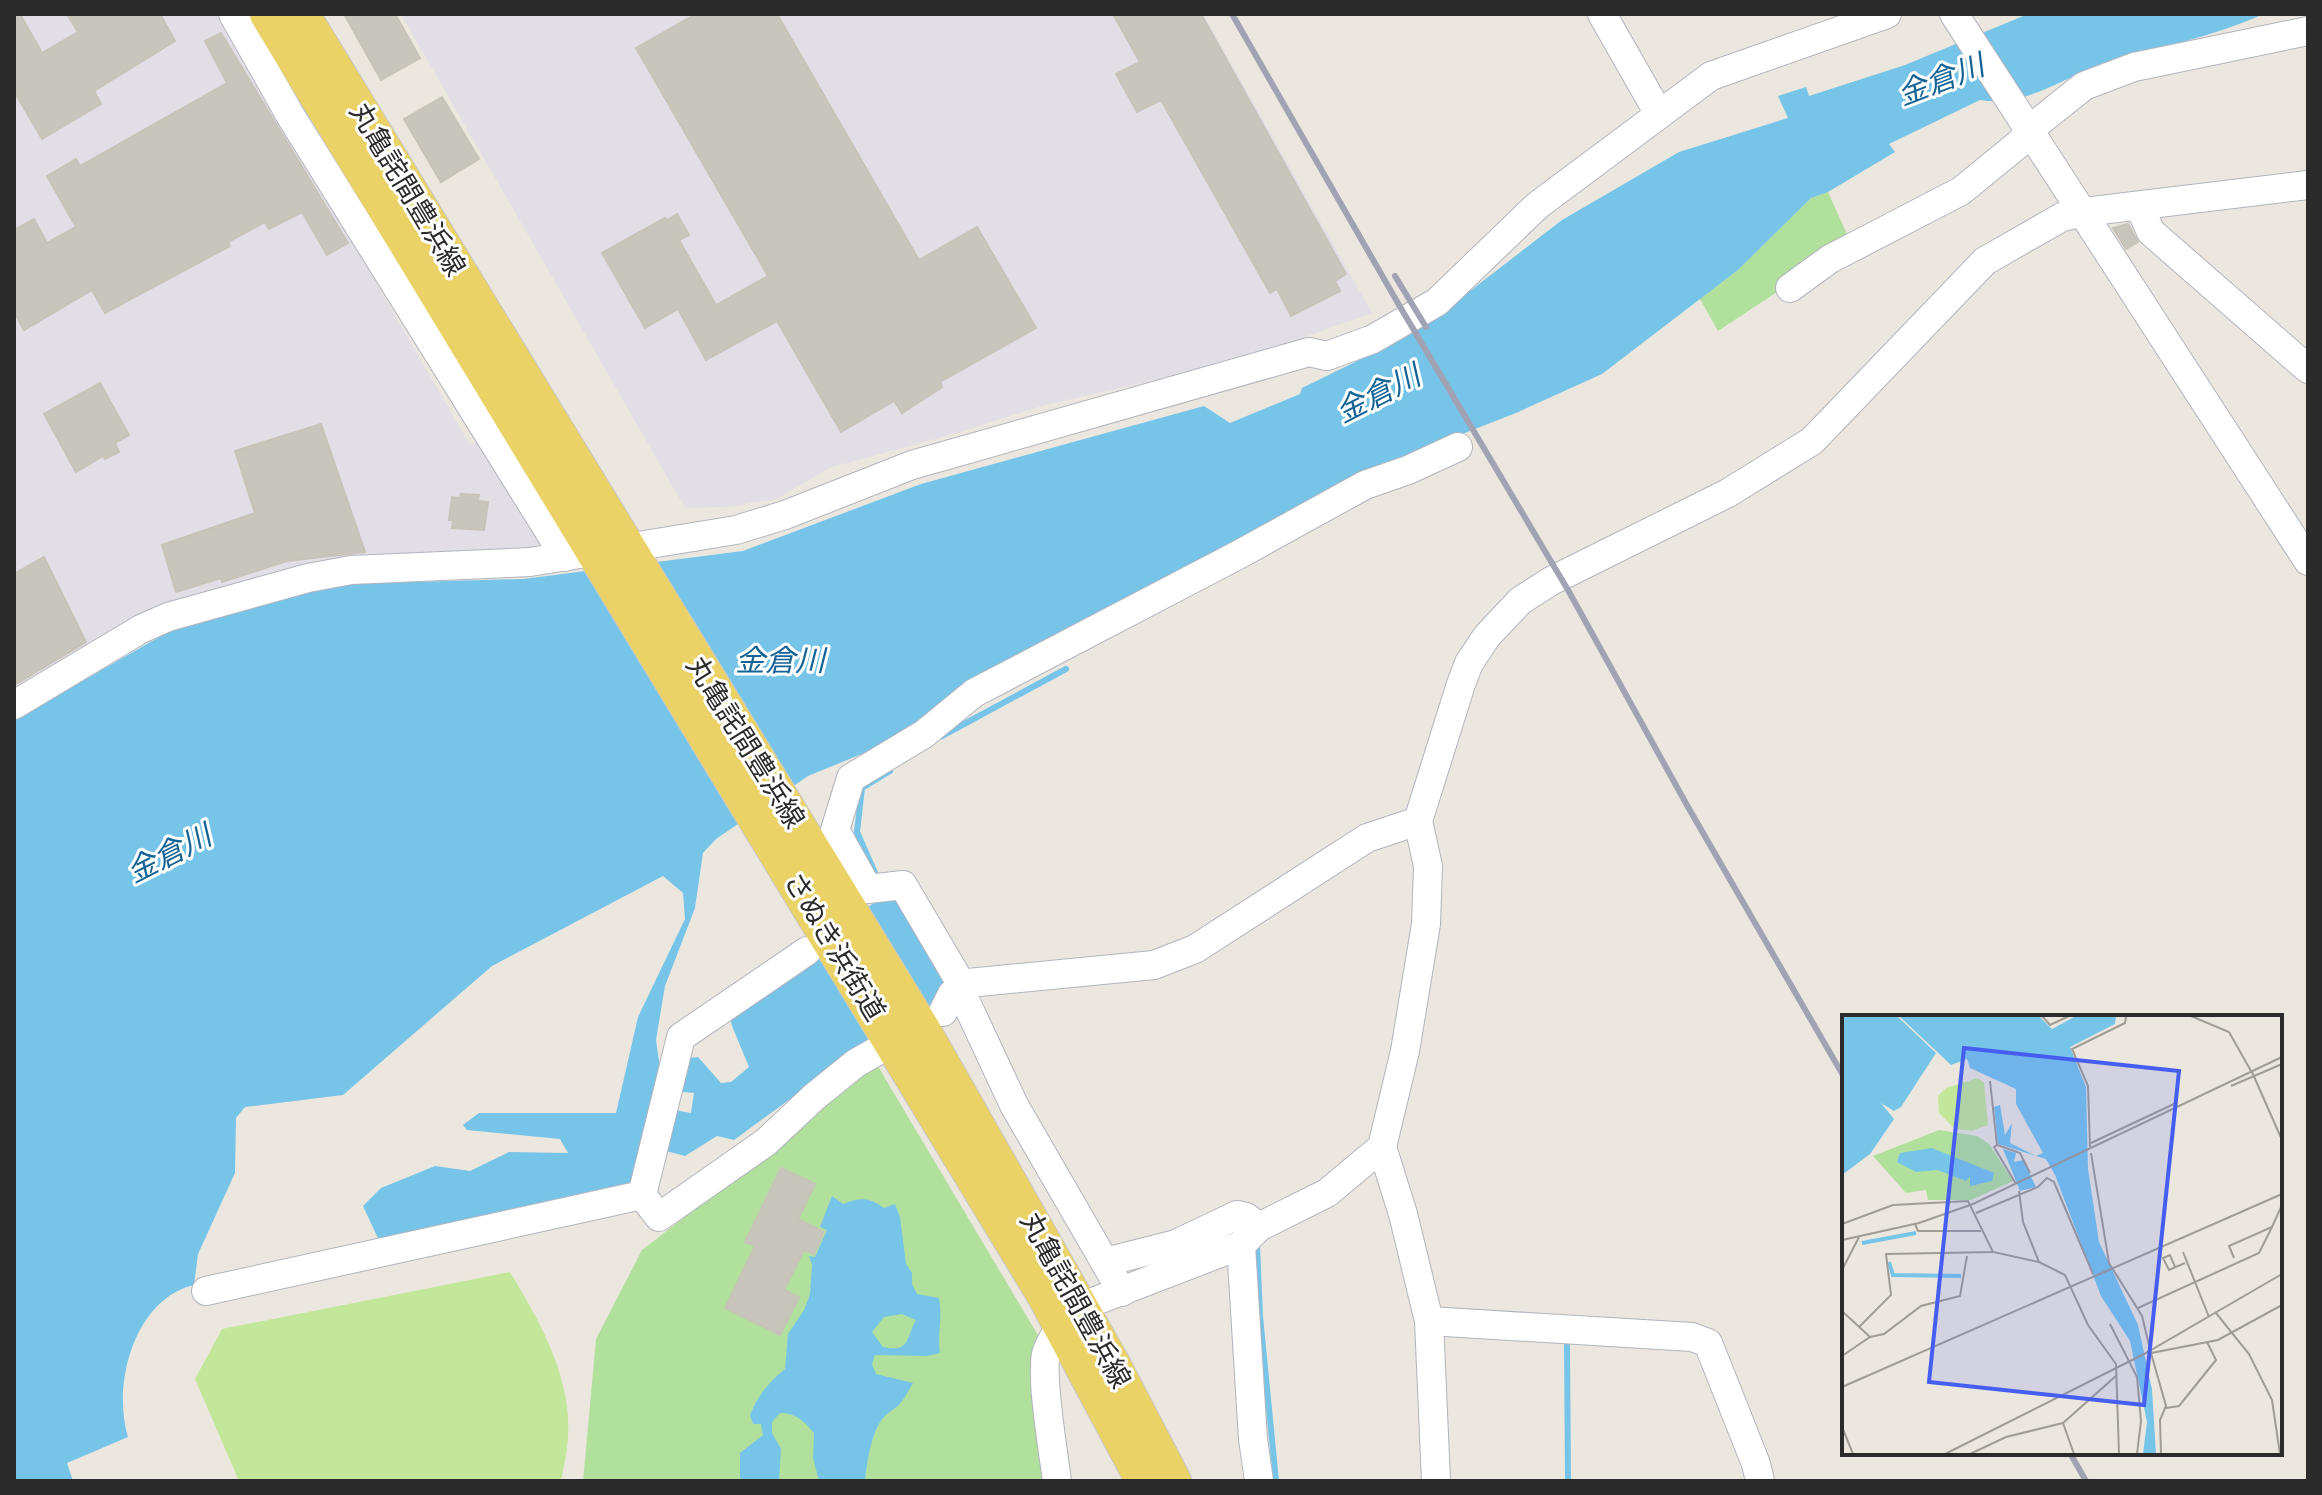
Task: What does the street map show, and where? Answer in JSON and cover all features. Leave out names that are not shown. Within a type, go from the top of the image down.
[{"type":"main road","name":"丸亀詫間豊浜線","points":[[268,14],[605,556]]},
{"type":"main road","name":"丸亀詫間豊浜線","points":[[301,14],[605,556]]},
{"type":"main road","name":"さぬき浜街道","points":[[605,556],[936,1011]]},
{"type":"main road","name":"丸亀詫間豊浜線","points":[[936,1011],[1071,1238],[1071,1315],[1173,1481]]},
{"type":"main road","name":"丸亀詫間豊浜線","points":[[936,1011],[1144,1481]]},
{"type":"street","points":[[233,14],[290,115],[605,556]]},
{"type":"street","points":[[1602,14],[1659,114]]},
{"type":"street","points":[[14,705],[168,617],[308,578],[351,570],[605,556],[736,530],[785,515],[912,465],[1309,352],[1327,356],[1373,339],[1437,302],[1538,205],[1711,76],[1887,14]]},
{"type":"street","points":[[1954,14],[2308,561]]},
{"type":"street","points":[[1790,288],[1830,259],[1961,191],[2021,142],[2027,123],[2084,86],[2134,67],[2308,31]]},
{"type":"street","points":[[1436,1481],[1429,1321],[1403,1214],[1382,1147],[1405,1051],[1426,924],[1428,866],[1418,821],[1469,663],[1487,636],[1520,601],[1551,581],[1728,493],[1812,441],[1985,261],[2062,217],[2308,185]]},
{"type":"street","points":[[2139,206],[2151,232],[2308,369]]},
{"type":"street","points":[[936,1011],[903,885],[868,889],[835,830],[851,778],[924,734],[974,693],[1139,608],[1365,485],[1458,447]]},
{"type":"street","points":[[642,1195],[659,1217],[766,1142],[856,1063],[936,1011],[968,983],[1017,983],[1154,965],[1195,949],[1367,838],[1418,821]]},
{"type":"street","points":[[642,1195],[681,1037],[807,951]]},
{"type":"street","points":[[936,1011],[965,1000],[1014,1105],[1050,1200]]},
{"type":"street","points":[[1249,1237],[1327,1193],[1382,1147]]},
{"type":"street","points":[[206,1291],[642,1195]]},
{"type":"street","points":[[1057,1481],[1045,1355],[1071,1315],[1113,1276],[1237,1215],[1246,1217],[1249,1237],[1253,1439],[1259,1481]]},
{"type":"street","points":[[1071,1238],[1113,1276]]},
{"type":"street","points":[[1429,1321],[1692,1337],[1708,1343],[1760,1481]]},
{"type":"shaded area","points":[[14,14],[221,14],[470,445],[480,441],[543,544],[541,550],[171,609],[14,699]]},
{"type":"shaded area","points":[[401,14],[1203,14],[1372,313],[1232,363],[1045,405],[829,468],[777,499],[725,507],[685,508]]},
{"type":"green space","points":[[1828,192],[1851,243],[1718,331],[1700,299],[1738,270],[1811,198]]},
{"type":"green space","points":[[876,1063],[1039,1337],[1046,1481],[583,1481],[596,1339],[642,1250],[817,1115],[818,1107]]},
{"type":"green space","points":[[510,1272],[543,1330],[565,1393],[568,1438],[561,1481],[239,1481],[195,1379],[222,1329]]},
{"type":"water","name":"金倉川","points":[[2028,14],[2264,14],[2207,35],[2109,62],[2030,95],[1997,101],[1980,100],[1889,144],[1895,152],[1828,192],[1811,198],[1738,270],[1602,374],[1452,438],[891,742],[808,776],[716,839],[703,853],[695,908],[665,986],[656,1040],[662,1082],[631,1191],[382,1247],[363,1206],[381,1188],[435,1166],[470,1171],[509,1152],[568,1153],[560,1139],[467,1130],[463,1125],[479,1113],[616,1113],[638,1017],[685,919],[683,893],[663,876],[492,966],[343,1095],[245,1107],[236,1118],[235,1173],[198,1254],[194,1285],[173,1293],[156,1307],[132,1347],[123,1393],[128,1437],[67,1463],[73,1481],[14,1481],[14,720],[175,628],[340,584],[523,579],[743,551],[921,484],[1204,406],[1230,423],[1300,394],[1302,388],[1398,341],[1444,311],[1562,220],[1679,152],[1788,118],[1778,96],[1806,87],[1809,96],[1905,65]]},
{"type":"water","points":[[882,897],[902,902],[955,984],[934,1009],[864,1045],[734,1140],[717,1136],[685,1156],[666,1151],[669,1109],[691,1113],[694,1093],[675,1091],[680,1059],[698,1057],[721,1083],[731,1082],[749,1067],[728,1009]]},
{"type":"water","points":[[832,1196],[843,1204],[864,1199],[884,1208],[895,1204],[912,1284],[917,1294],[939,1298],[940,1353],[927,1356],[875,1355],[872,1364],[876,1374],[913,1383],[900,1404],[885,1416],[875,1432],[865,1481],[819,1481],[813,1458],[814,1433],[799,1418],[780,1413],[772,1422],[772,1433],[781,1449],[779,1481],[750,1481],[740,1478],[740,1453],[763,1435],[761,1424],[753,1424],[750,1415],[764,1390],[785,1369],[788,1334],[804,1310],[810,1294],[812,1265],[809,1256],[815,1257],[827,1230],[820,1227]],"holes":[[[902,1314],[916,1320],[906,1342],[899,1348],[883,1347],[872,1332],[884,1317]]]},
{"type":"building","points":[[14,14],[20,14],[42,53],[78,32],[67,14],[160,14],[175,41],[94,91],[101,104],[42,139],[14,91]]},
{"type":"building","points":[[344,14],[395,14],[420,58],[381,80]]},
{"type":"building","points":[[696,14],[777,14],[919,260],[977,227],[1036,328],[940,382],[942,387],[902,413],[894,401],[841,432],[777,321],[706,360],[678,309],[645,328],[602,253],[665,218],[668,220],[677,214],[689,235],[679,240],[716,305],[768,276],[636,48]]},
{"type":"building","points":[[1113,14],[1201,14],[1346,274],[1335,281],[1340,291],[1291,316],[1277,289],[1270,293],[1161,100],[1137,112],[1116,74],[1140,62]]},
{"type":"building","points":[[221,33],[348,243],[327,255],[302,212],[269,229],[265,222],[228,242],[230,246],[105,313],[92,290],[24,330],[14,312],[14,230],[34,219],[47,243],[76,227],[47,176],[76,159],[80,166],[227,83],[205,41]]},
{"type":"building","points":[[442,97],[479,159],[441,182],[404,119]]},
{"type":"building","points":[[2128,224],[2138,242],[2126,249],[2113,228]]},
{"type":"building","points":[[100,383],[129,435],[115,443],[119,452],[105,459],[103,456],[76,472],[44,414]]},
{"type":"building","points":[[321,424],[365,552],[287,561],[222,582],[221,578],[176,592],[162,545],[255,513],[235,451]]},
{"type":"building","points":[[461,494],[479,495],[478,501],[488,502],[484,530],[452,528],[453,520],[449,520],[452,497],[460,498]]},
{"type":"building","points":[[44,557],[86,642],[14,685],[14,574]]},
{"type":"building","points":[[781,1168],[815,1184],[798,1219],[824,1232],[814,1254],[804,1250],[784,1290],[799,1297],[780,1335],[725,1308],[755,1246],[745,1242]]},
{"type":"waterway","points":[[942,736],[1066,669]]},
{"type":"waterway","points":[[875,873],[857,832],[862,788],[890,771]]},
{"type":"waterway","points":[[1254,1243],[1257,1245],[1260,1316],[1276,1481]]},
{"type":"waterway","points":[[1567,1345],[1568,1481]]},
{"type":"railway","points":[[1232,14],[1568,590],[1688,807],[1842,1074]]},
{"type":"railway","points":[[1395,276],[1426,327]]},
{"type":"railway","points":[[2071,1455],[2086,1481]]}]
